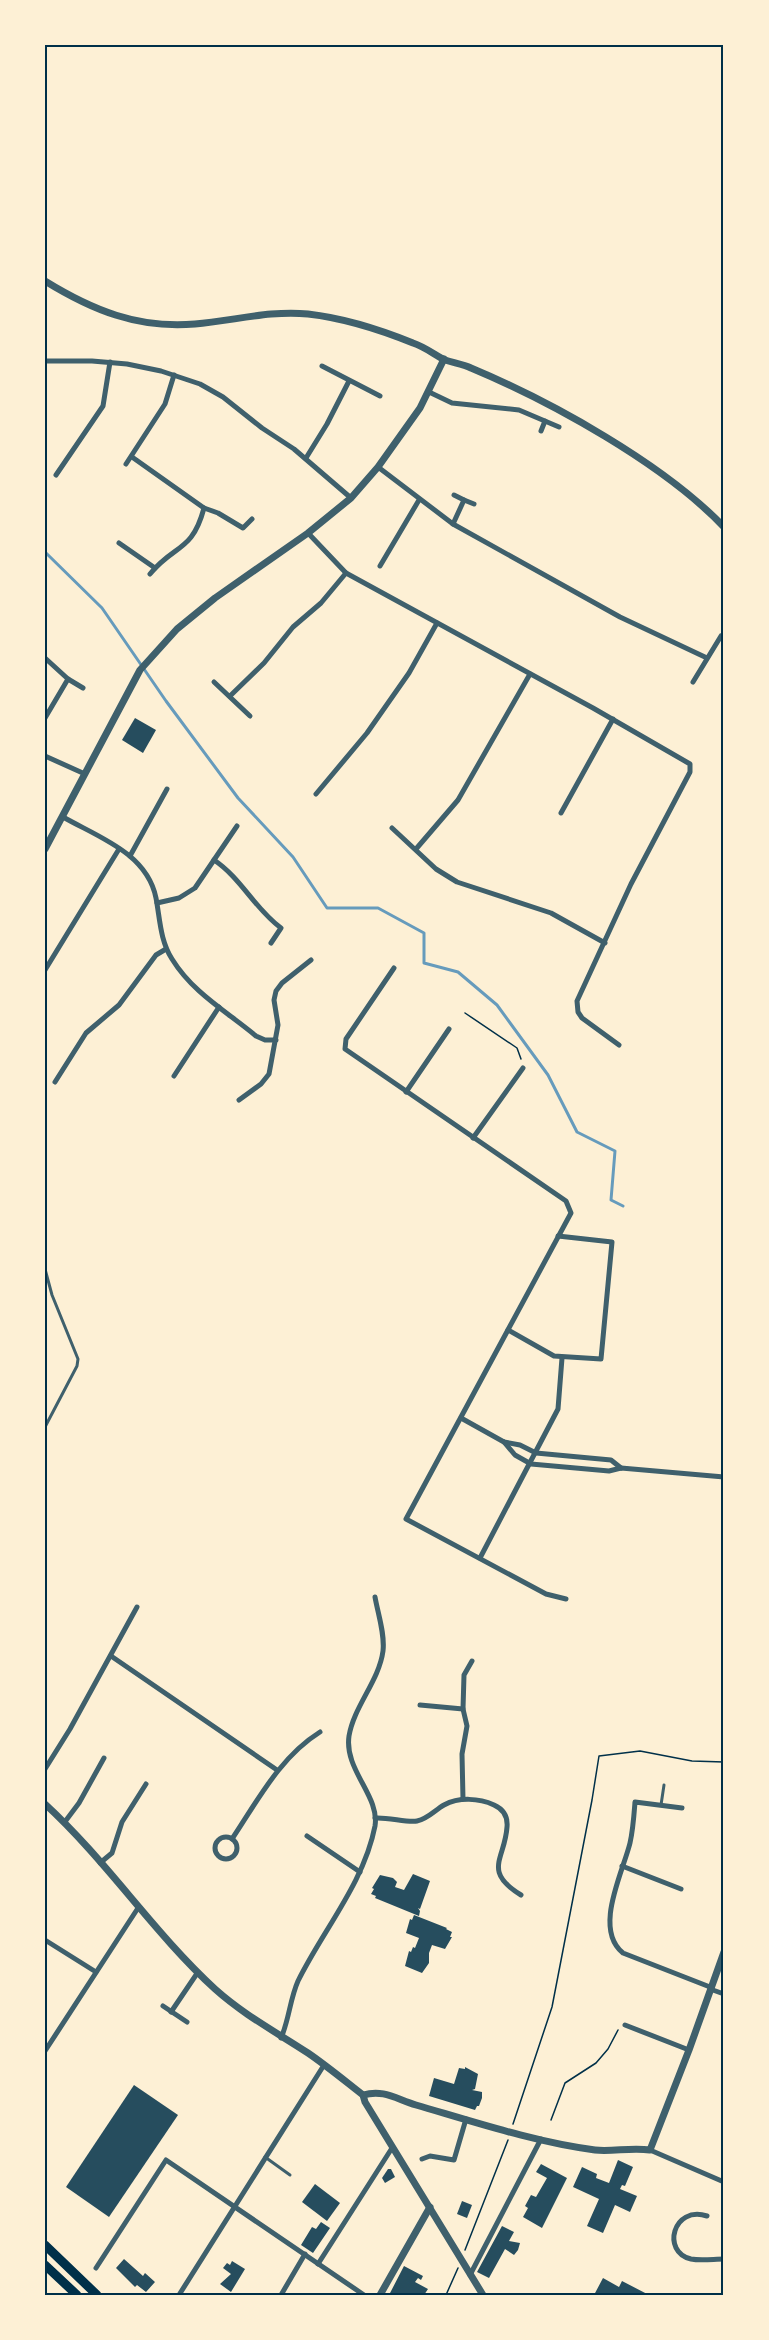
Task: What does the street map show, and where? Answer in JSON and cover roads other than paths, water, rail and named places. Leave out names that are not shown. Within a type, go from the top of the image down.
[{"type":"highway","points":[[45,2245],[97,2295]]},
{"type":"highway","points":[[45,2265],[77,2295]]},
{"type":"street","points":[[45,281],[81,303],[130,320],[179,324],[273,313],[309,314],[345,321],[413,343],[444,359],[470,367],[533,397],[599,434],[681,489],[724,528]]},
{"type":"street","points":[[45,849],[127,696],[132,681],[161,646],[215,598],[308,533],[351,498],[378,467],[429,392],[444,359]]},
{"type":"street","points":[[45,361],[110,362],[144,367],[200,384],[223,396],[262,428],[306,458],[351,498]]},
{"type":"street","points":[[56,475],[103,406],[108,390],[110,362]]},
{"type":"street","points":[[322,366],[380,396]]},
{"type":"street","points":[[126,464],[165,404],[174,375]]},
{"type":"street","points":[[306,458],[349,381]]},
{"type":"street","points":[[429,392],[452,403],[508,407],[559,427]]},
{"type":"street","points":[[541,431],[545,421]]},
{"type":"street","points":[[132,457],[204,508],[218,513],[243,528],[252,519]]},
{"type":"street","points":[[378,467],[453,524],[620,617],[707,658]]},
{"type":"street","points":[[454,495],[474,504]]},
{"type":"street","points":[[380,566],[419,500]]},
{"type":"street","points":[[453,524],[464,500]]},
{"type":"street","points":[[150,574],[190,541],[198,529],[204,508]]},
{"type":"street","points":[[308,533],[346,573],[613,719],[686,761],[691,768],[631,884],[579,996],[577,1006],[582,1018],[619,1045]]},
{"type":"street","points":[[119,543],[155,568]]},
{"type":"street","points":[[230,696],[264,663],[293,627],[321,603],[346,573]]},
{"type":"street","points":[[316,794],[368,733],[409,673],[437,623]]},
{"type":"street","points":[[693,682],[721,636]]},
{"type":"street","points":[[45,658],[68,679],[83,688]]},
{"type":"street","points":[[416,849],[458,800],[530,674]]},
{"type":"street","points":[[45,718],[68,679]]},
{"type":"street","points":[[214,682],[250,716]]},
{"type":"street","points":[[561,813],[613,719]]},
{"type":"street","points":[[45,756],[85,774]]},
{"type":"street","points":[[130,856],[167,789]]},
{"type":"street","points":[[63,817],[130,856],[147,874],[157,903],[160,930],[166,949],[189,982],[260,1038],[276,1040]]},
{"type":"street","points":[[157,903],[179,898],[191,891],[237,825]]},
{"type":"street","points":[[392,828],[436,870],[457,882],[551,914],[605,943]]},
{"type":"street","points":[[45,970],[119,849]]},
{"type":"street","points":[[214,860],[226,869],[263,912],[281,928],[271,943]]},
{"type":"street","points":[[56,1082],[86,1033],[119,1005],[151,960],[166,949]]},
{"type":"street","points":[[45,955],[52,958]]},
{"type":"street","points":[[239,1100],[267,1078],[279,1019],[274,1000],[276,991],[282,983],[311,960]]},
{"type":"street","points":[[394,968],[346,1039],[344,1046],[349,1053],[568,1203],[571,1209],[570,1216],[406,1519],[546,1594],[566,1599]]},
{"type":"street","points":[[174,1076],[219,1007]]},
{"type":"street","points":[[406,1092],[448,1029]]},
{"type":"street","points":[[474,1138],[523,1068]]},
{"type":"street","points":[[508,1330],[554,1356],[601,1359],[612,1242],[558,1236]]},
{"type":"street","points":[[480,1558],[558,1410],[562,1358]]},
{"type":"street","points":[[461,1418],[504,1442],[520,1445],[536,1453],[608,1460],[621,1468]]},
{"type":"street","points":[[504,1442],[515,1455],[531,1464],[609,1471],[621,1468],[724,1477]]},
{"type":"street","points":[[281,2038],[297,1983],[360,1872],[373,1834],[374,1810],[353,1767],[349,1746],[353,1724],[383,1650],[375,1597]]},
{"type":"street","points":[[45,1768],[70,1730],[137,1607]]},
{"type":"street","points":[[111,1656],[278,1770]]},
{"type":"street","points":[[463,1800],[462,1754],[467,1726],[463,1709],[465,1675],[472,1661]]},
{"type":"street","points":[[420,1705],[463,1709]]},
{"type":"street","points":[[232,1839],[278,1770],[304,1742],[320,1732]]},
{"type":"street","points":[[64,1823],[79,1803],[104,1758]]},
{"type":"street","points":[[100,1863],[112,1853],[122,1822],[146,1784]]},
{"type":"street","points":[[375,1818],[390,1817],[416,1822],[445,1804],[463,1800],[487,1802],[501,1808],[507,1826],[498,1866],[503,1882],[520,1895]]},
{"type":"street","points":[[682,1808],[635,1802],[630,1841],[612,1905],[611,1934],[617,1947],[627,1955],[724,1994]]},
{"type":"street","points":[[45,1804],[198,1972],[243,2013],[324,2065],[363,2094],[365,2102],[392,2148],[483,2295]]},
{"type":"street","points":[[307,1836],[360,1872]]},
{"type":"street","points":[[225,1837],[232,1839],[237,1847],[236,1853],[226,1859],[220,1857],[216,1853],[217,1842],[225,1837]]},
{"type":"street","points":[[622,1866],[681,1889]]},
{"type":"street","points":[[45,2051],[138,1908]]},
{"type":"street","points":[[45,1940],[96,1972]]},
{"type":"street","points":[[650,2150],[724,1952]]},
{"type":"street","points":[[171,2012],[198,1972]]},
{"type":"street","points":[[163,2006],[187,2022]]},
{"type":"street","points":[[625,2025],[689,2050]]},
{"type":"street","points":[[179,2295],[324,2065]]},
{"type":"street","points":[[363,2094],[381,2092],[408,2103],[466,2119],[541,2139],[597,2150],[636,2148],[650,2150],[724,2182]]},
{"type":"street","points":[[422,2159],[430,2156],[454,2160],[466,2119]]},
{"type":"street","points":[[470,2275],[541,2139]]},
{"type":"street","points":[[318,2264],[392,2148]]},
{"type":"street","points":[[96,2268],[166,2160],[364,2295]]},
{"type":"street","points":[[380,2295],[430,2207]]},
{"type":"street","points":[[707,2216],[693,2214],[680,2222],[675,2231],[676,2246],[690,2259],[724,2259]]},
{"type":"street","points":[[281,2295],[305,2254]]},
{"type":"lane","points":[[45,1269],[52,1295],[78,1359],[77,1366],[45,1427]]},
{"type":"lane","points":[[661,1805],[664,1785]]},
{"type":"lane","points":[[265,2157],[290,2175]]},
{"type":"waterway","points":[[45,552],[102,608],[166,701],[238,798],[293,857],[327,908],[378,908],[424,933],[424,963],[458,972],[497,1005],[548,1075],[577,1132],[615,1151],[611,1200],[623,1206]]}]
